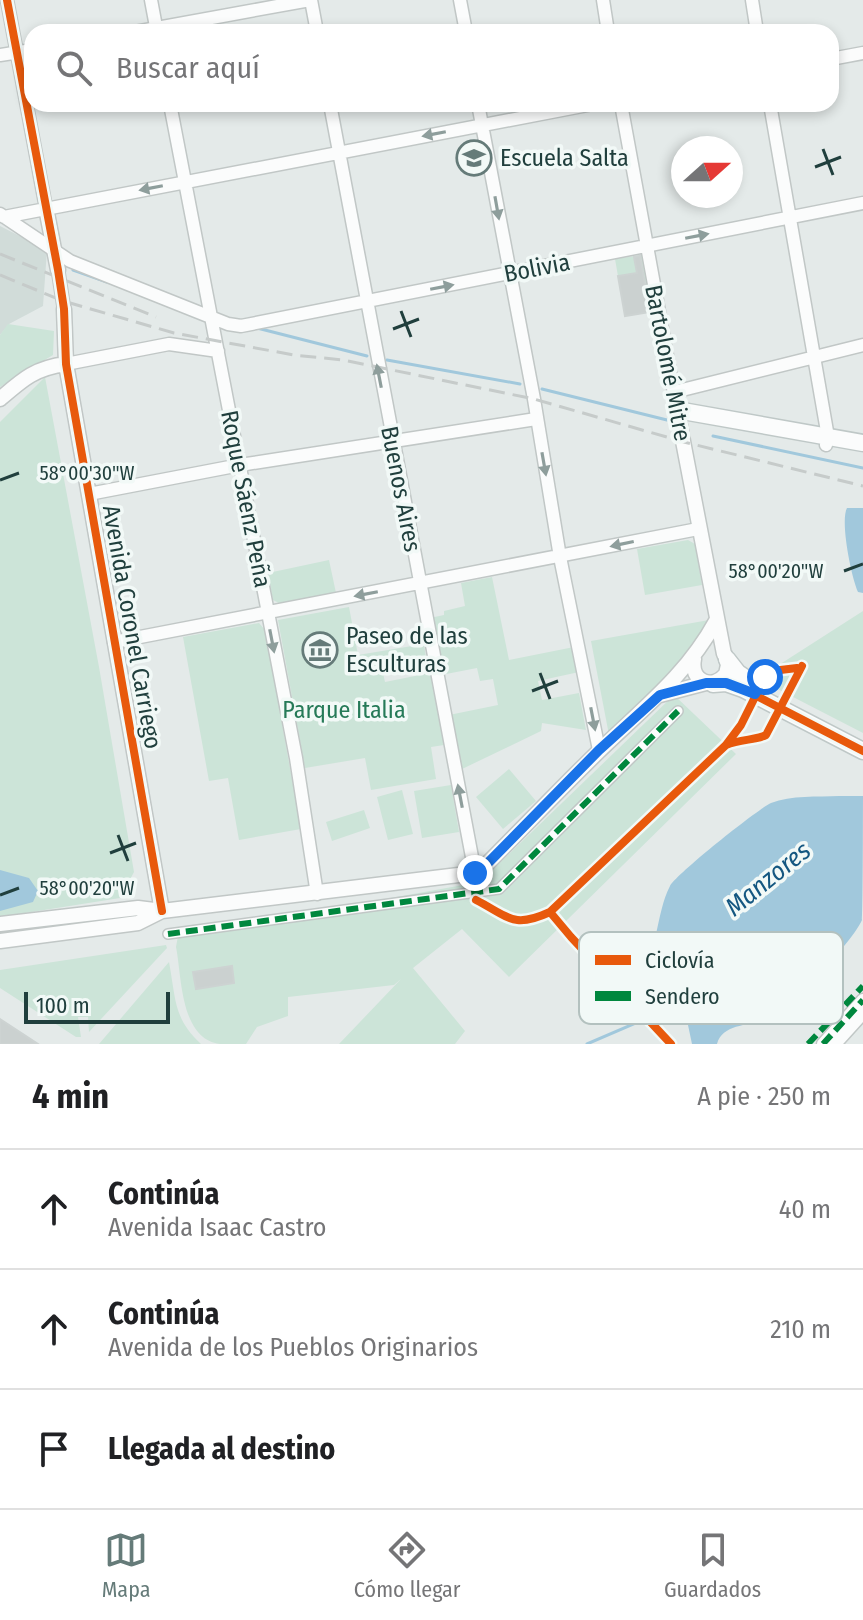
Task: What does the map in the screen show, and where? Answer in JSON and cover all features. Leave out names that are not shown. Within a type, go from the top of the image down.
[{"type":"main road","points":[[678,415],[827,441],[863,443]]},
{"type":"main road","points":[[827,441],[863,452]]},
{"type":"main road","points":[[726,656],[738,673],[751,683],[863,741]]},
{"type":"main road","points":[[710,684],[726,683],[743,689],[863,751]]},
{"type":"street","points":[[7,0],[24,86]]},
{"type":"street","points":[[151,0],[156,24]]},
{"type":"street","points":[[188,24],[310,0],[315,24]]},
{"type":"street","points":[[460,0],[464,24]]},
{"type":"street","points":[[603,0],[607,24]]},
{"type":"street","points":[[752,0],[756,24]]},
{"type":"street","points":[[0,55],[24,52]]},
{"type":"street","points":[[839,58],[863,53]]},
{"type":"street","points":[[29,112],[46,208]]},
{"type":"street","name":"Roque Sáenz Peña","points":[[171,112],[301,788],[317,894]]},
{"type":"street","name":"Buenos Aires","points":[[331,112],[475,873]]},
{"type":"street","points":[[480,112],[560,557],[599,750]]},
{"type":"street","points":[[2,216],[551,112]]},
{"type":"street","name":"Bartolomé Mitre","points":[[622,112],[698,529],[726,656]]},
{"type":"street","points":[[771,112],[827,441]]},
{"type":"street","name":"Bolivia","points":[[2,216],[70,261],[228,324],[241,326],[863,203]]},
{"type":"street","name":"Avenida Coronel Carriego","points":[[46,208],[64,309],[66,364],[162,911]]},
{"type":"street","points":[[0,399],[27,376],[44,367],[159,344],[218,351]]},
{"type":"street","points":[[674,392],[863,345]]},
{"type":"street","points":[[89,494],[240,465],[536,419]]},
{"type":"street","points":[[114,642],[698,529]]},
{"type":"street","points":[[0,924],[138,908],[162,911],[475,873],[599,750],[660,695],[697,655],[716,621]]},
{"type":"street","points":[[660,695],[710,684],[726,674],[726,656],[715,648],[697,655]]},
{"type":"street","points":[[697,655],[693,671],[696,677],[710,684]]},
{"type":"street","points":[[168,934],[499,889],[678,711]]},
{"type":"street","points":[[0,941],[138,923],[162,911]]},
{"type":"street","points":[[843,1022],[863,1000]]},
{"type":"street","points":[[835,1044],[863,1013]]},
{"type":"street","points":[[823,1044],[841,1024]]},
{"type":"shaded area","points":[[0,226],[47,250],[43,306],[9,324],[0,335]]},
{"type":"green space","points":[[642,255],[653,312],[625,316],[615,259]]},
{"type":"green space","points":[[8,324],[54,331],[53,355],[0,387],[0,335]]},
{"type":"green space","points":[[45,377],[134,872],[120,898],[0,917],[0,422]]},
{"type":"green space","points":[[688,540],[695,544],[702,585],[645,595],[637,549]]},
{"type":"green space","points":[[329,560],[336,593],[281,604],[273,600],[268,573]]},
{"type":"green space","points":[[492,577],[509,660],[574,647],[579,672],[538,681],[542,700],[579,693],[586,730],[542,723],[541,731],[460,770],[449,715],[498,705],[493,679],[480,681],[477,668],[441,675],[430,618],[465,606],[461,583]]},
{"type":"green space","name":"Parque Italia","points":[[349,607],[358,655],[424,644],[427,665],[383,673],[385,682],[430,673],[444,745],[431,747],[436,779],[371,790],[365,758],[305,768],[278,620]]},
{"type":"green space","points":[[863,611],[863,733],[762,681],[760,677]]},
{"type":"green space","points":[[709,620],[690,656],[609,735],[591,641]]},
{"type":"green space","name":"Parque Italia","points":[[259,623],[265,630],[301,829],[239,840],[228,778],[209,781],[183,637]]},
{"type":"green space","points":[[674,695],[736,754],[509,977],[462,929],[413,968],[465,1031],[455,1044],[339,1044],[401,979],[394,985],[288,997],[288,1016],[257,1027],[246,1044],[220,1044],[207,1040],[197,1031],[190,1019],[182,990],[176,947],[178,936],[480,882]]},
{"type":"green space","points":[[509,769],[536,801],[503,829],[476,797]]},
{"type":"green space","points":[[451,785],[459,832],[422,838],[414,791]]},
{"type":"green space","points":[[402,790],[413,834],[388,840],[377,797]]},
{"type":"green space","points":[[364,810],[370,828],[332,841],[326,822]]},
{"type":"green space","points":[[166,945],[167,948],[89,1032],[88,1017],[78,1017],[81,1037],[76,1037],[0,988],[0,970]]},
{"type":"green space","points":[[169,962],[180,1016],[201,1044],[99,1044]]},
{"type":"water","points":[[847,508],[863,508],[863,593],[858,592],[850,562],[845,524]]},
{"type":"water","points":[[863,796],[862,920],[843,948],[843,932],[656,932],[665,897],[675,879],[771,803],[796,798]]},
{"type":"water","points":[[0,870],[29,878],[38,891],[33,902],[0,911]]},
{"type":"water","points":[[749,1024],[725,1032],[717,1044],[692,1044],[688,1025]]},
{"type":"building","points":[[640,256],[650,312],[625,316],[618,276],[637,273],[634,257]]},
{"type":"building","points":[[232,966],[234,983],[196,989],[193,972]]},
{"type":"building","points":[[0,1019],[38,1044],[0,1044]]},
{"type":"waterway","points":[[73,270],[107,282]]},
{"type":"waterway","points":[[257,328],[367,356]]},
{"type":"waterway","points":[[387,360],[520,384]]},
{"type":"waterway","points":[[542,389],[671,421]]},
{"type":"waterway","points":[[713,436],[863,468]]},
{"type":"waterway","name":"Manzores","points":[[587,1044],[633,1024]]},
{"type":"railway","points":[[0,254],[156,317]]},
{"type":"railway","points":[[0,275],[63,301],[174,333],[294,355],[343,360],[534,399],[684,442],[863,486]]},
{"type":"marked path","points":[[168,934],[499,889],[678,711]]},
{"type":"marked path","points":[[843,1007],[863,986]]},
{"type":"marked path","points":[[843,1022],[863,1000]]},
{"type":"marked path","points":[[808,1044],[827,1024]]},
{"type":"marked path","points":[[823,1044],[841,1024]]},
{"type":"cycle path","points":[[7,0],[24,90]]},
{"type":"cycle path","points":[[28,112],[64,309],[66,364],[162,911]]},
{"type":"cycle path","points":[[476,900],[512,919],[527,920],[550,912],[726,745],[766,735],[802,666]]},
{"type":"cycle path","points":[[726,745],[741,725],[765,677],[772,671],[797,668]]},
{"type":"cycle path","points":[[713,684],[726,683],[743,689],[863,751]]},
{"type":"cycle path","points":[[550,912],[579,946]]},
{"type":"cycle path","points":[[652,1024],[671,1044]]},
{"type":"place","name":"Escuela Salta","points":[[474,158]]},
{"type":"place","name":"Paseo de las Esculturas","points":[[320,650]]},
{"type":"route","points":[[475,873],[599,750],[660,695],[706,683],[726,683],[755,694],[765,677]]}]
